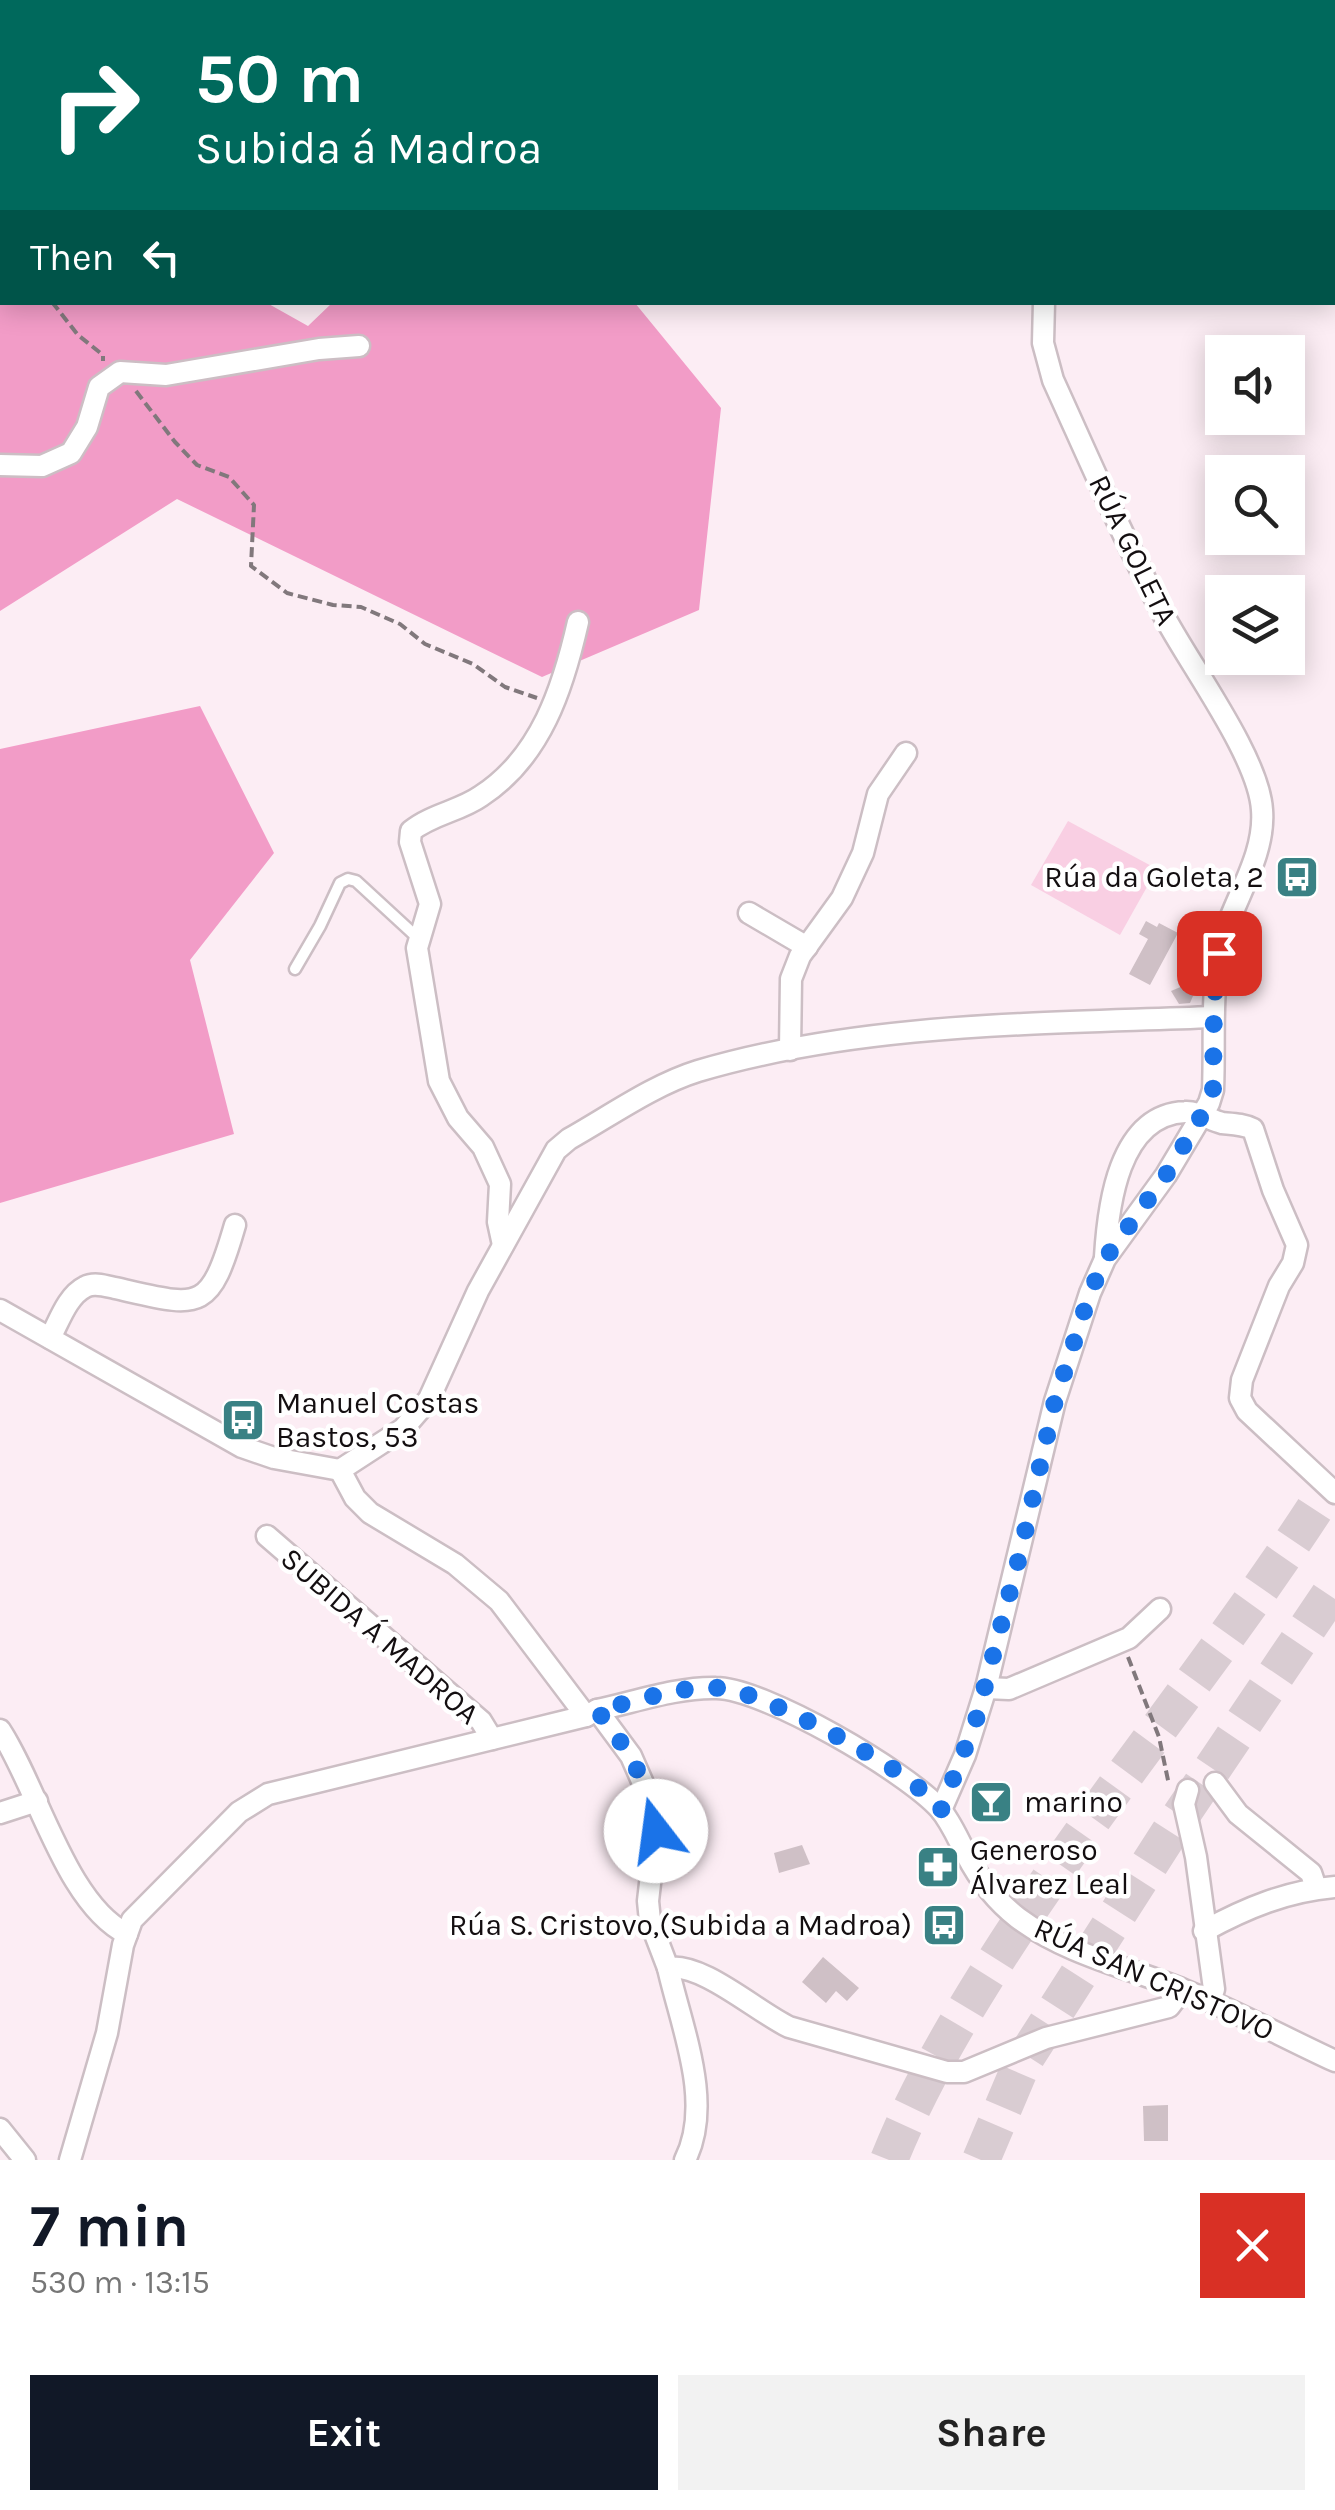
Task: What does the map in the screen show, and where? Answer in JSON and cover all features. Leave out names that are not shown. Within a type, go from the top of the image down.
[{"type":"street","name":"RÚA GOLETA","points":[[1044,305],[1042,343],[1053,380],[1164,616],[1246,758],[1259,790],[1262,827],[1257,850],[1226,928],[1217,968],[1214,1017]]},
{"type":"street","points":[[0,464],[42,466],[70,453],[87,428],[100,387],[120,372],[166,375],[318,348],[359,346]]},
{"type":"street","points":[[503,1245],[498,1222],[500,1184],[483,1147],[458,1118],[439,1081],[417,948],[430,904],[410,842],[411,830],[478,799],[501,782],[522,758],[556,702],[578,622]]},
{"type":"street","points":[[790,1050],[791,979],[806,947],[842,898],[863,852],[878,794],[906,752]]},
{"type":"street","points":[[750,913],[806,947]]},
{"type":"street","points":[[0,1310],[242,1446],[274,1458],[340,1470],[403,1429],[421,1411],[547,1163],[570,1138],[678,1079],[790,1050],[928,1029],[1214,1017],[1213,1090],[1203,1116],[1105,1259],[1055,1401],[986,1688],[965,1754],[941,1810]]},
{"type":"street","points":[[1105,1259],[1107,1216],[1118,1175],[1128,1149],[1156,1120],[1186,1112],[1253,1129],[1297,1245],[1242,1380],[1240,1398],[1246,1411],[1335,1493]]},
{"type":"street","points":[[50,1338],[70,1301],[85,1287],[101,1285],[179,1302],[195,1301],[206,1294],[222,1271],[236,1224]]},
{"type":"street","points":[[340,1470],[355,1498],[370,1513],[455,1564],[499,1602],[631,1756],[649,1797],[656,1831],[648,1901],[650,1920],[668,1968],[697,2106],[695,2136],[685,2160]]},
{"type":"street","name":"SUBIDA Á MADROA","points":[[267,1536],[481,1721],[492,1739]]},
{"type":"street","points":[[986,1688],[1009,1689],[1122,1641],[1160,1609]]},
{"type":"street","name":"SUBIDA Á MADROA","points":[[70,2160],[107,2034],[132,1920],[240,1812],[268,1794],[688,1690],[718,1688],[736,1690],[858,1750],[911,1782],[941,1810]]},
{"type":"street","points":[[0,1730],[80,1892],[112,1926],[127,1934]]},
{"type":"street","points":[[1216,1782],[1238,1814],[1326,1888]]},
{"type":"street","points":[[1186,1797],[1214,1990],[1210,2001]]},
{"type":"street","points":[[0,1814],[38,1801]]},
{"type":"street","name":"RÚA SAN CRISTOVO","points":[[941,1810],[980,1880],[1017,1917],[1086,1953],[1210,2001],[1335,2061]]},
{"type":"street","points":[[1204,1931],[1289,1892],[1326,1888]]},
{"type":"street","points":[[668,1968],[680,1966],[789,2026],[947,2072],[964,2072],[1046,2038],[1169,2006],[1182,1990]]},
{"type":"street","points":[[0,2129],[25,2160]]},
{"type":"lane","points":[[295,969],[340,883],[348,879],[356,881],[420,939]]},
{"type":"path","points":[[54,305],[78,335],[104,355],[100,387]]},
{"type":"path","points":[[120,372],[186,453],[198,464],[229,477],[254,505],[251,566],[264,578],[287,594],[361,607],[400,624],[425,644],[473,664],[506,687],[556,702]]},
{"type":"path","points":[[1122,1641],[1154,1722],[1169,1784],[1177,1801],[1186,1797]]},
{"type":"shaded area","points":[[0,305],[271,305],[308,326],[330,305],[637,305],[721,408],[699,610],[542,677],[177,499],[0,611]]},
{"type":"shaded area","points":[[200,706],[274,853],[190,960],[234,1134],[0,1203],[0,749]]},
{"type":"shaded area","points":[[1068,821],[1157,869],[1120,935],[1031,885]]},
{"type":"building","points":[[1146,921],[1178,933],[1150,985],[1129,974],[1148,939],[1139,934]]},
{"type":"building","points":[[1183,986],[1193,996],[1190,1003],[1179,1004],[1171,991]]},
{"type":"building","points":[[802,1845],[810,1864],[779,1873],[774,1853]]},
{"type":"building","points":[[823,1957],[859,1988],[847,2001],[836,1991],[826,2003],[802,1982]]},
{"type":"building","points":[[1168,2105],[1168,2141],[1144,2141],[1143,2106]]},
{"type":"tunnel","points":[[889,2160],[936,2060],[993,1965],[1076,1842],[1252,1601],[1335,1477]]},
{"type":"tunnel","points":[[981,2160],[1022,2063],[1175,1824],[1335,1587]]},
{"type":"place","name":"Rúa da Goleta, 2","points":[[1297,877]]},
{"type":"place","name":"Manuel Costas Bastos, 53","points":[[243,1420]]},
{"type":"place","name":"marino","points":[[991,1802]]},
{"type":"place","name":"Generoso Álvarez Leal","points":[[938,1867]]},
{"type":"place","name":"Rúa S. Cristovo,(Subida a Madroa)","points":[[944,1925]]},
{"type":"route","points":[[656,1831],[649,1797],[631,1756],[597,1710],[688,1690],[718,1688],[753,1696],[911,1782],[941,1810],[976,1720],[1055,1401],[1090,1293],[1105,1259],[1166,1175],[1209,1103],[1213,1090],[1219,953]]}]
